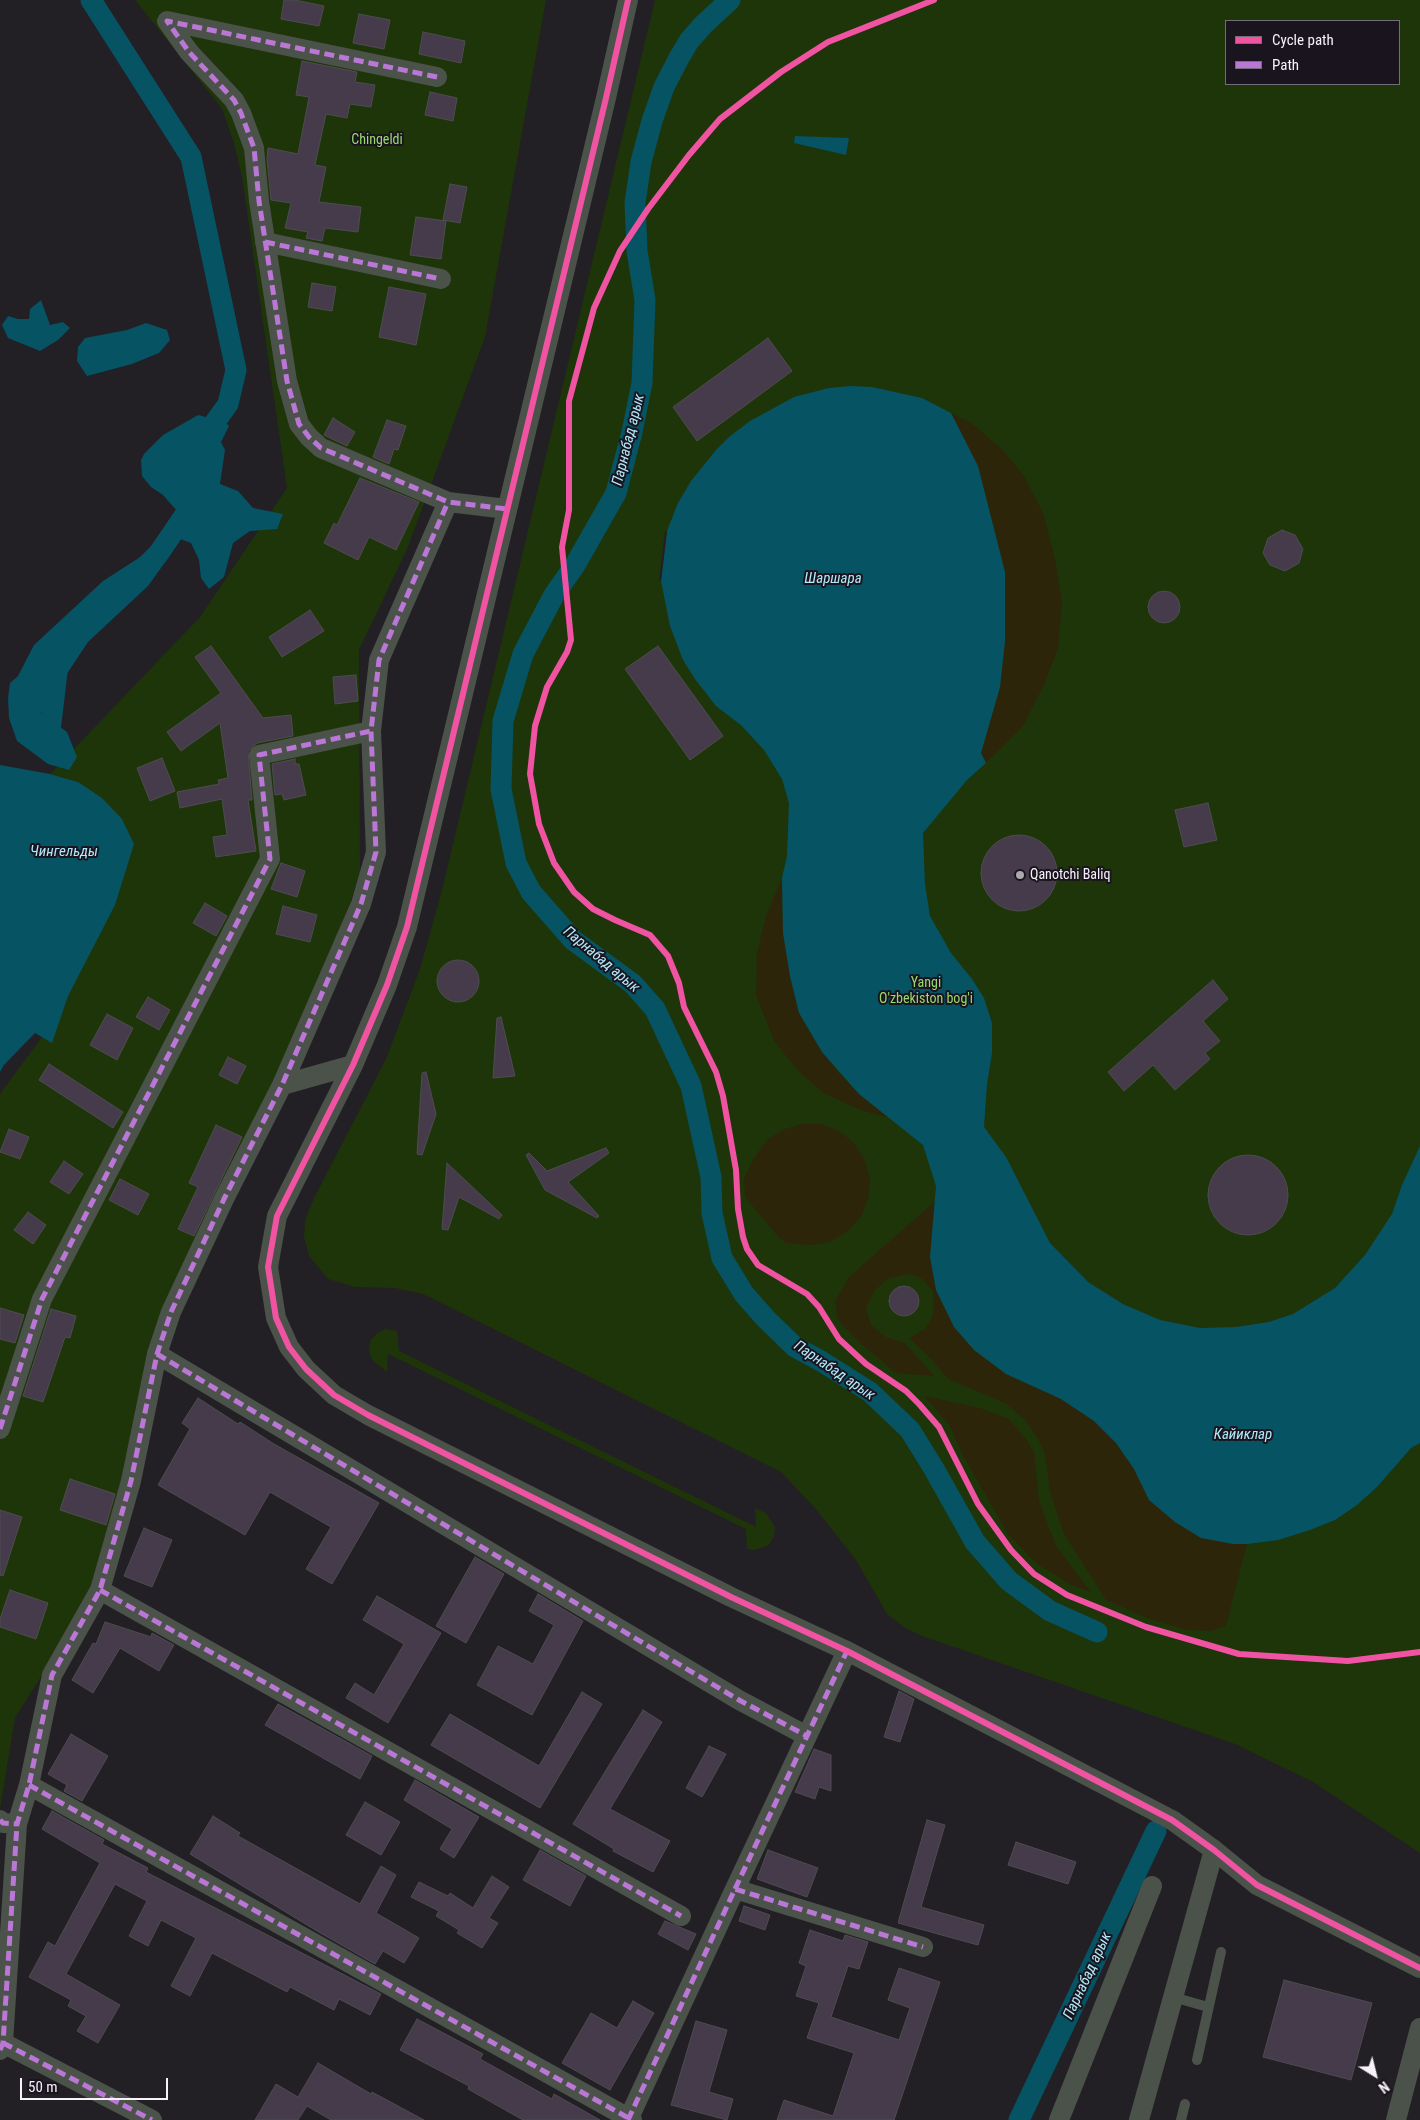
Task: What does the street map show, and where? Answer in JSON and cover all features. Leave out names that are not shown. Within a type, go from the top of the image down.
[{"type":"street","points":[[628,0],[604,108],[407,926],[387,985],[353,1065],[277,1216],[268,1268],[276,1318],[289,1347],[306,1369],[334,1396],[368,1415],[713,1588],[847,1652],[1172,1820],[1214,1850],[1257,1885],[1420,1968]]},
{"type":"street","points":[[437,77],[167,21],[189,52],[234,100],[242,113],[254,148],[265,242],[287,381],[299,424],[321,448],[448,502],[506,509]]},
{"type":"street","points":[[265,242],[441,279]]},
{"type":"street","points":[[152,2120],[1,2046],[8,1822],[30,1785],[52,1675],[100,1590],[131,1481],[158,1354],[171,1312],[224,1199],[282,1085],[361,904],[376,852],[371,731],[379,660],[448,502]]},
{"type":"street","points":[[0,1429],[42,1299],[270,858],[259,754],[371,731]]},
{"type":"street","points":[[282,1085],[353,1065]]},
{"type":"street","points":[[158,1354],[731,1695],[807,1736]]},
{"type":"street","points":[[100,1590],[681,1916]]},
{"type":"street","points":[[30,1785],[629,2120],[735,1888],[847,1652]]},
{"type":"street","points":[[1139,2120],[1214,1850]]},
{"type":"street","points":[[1059,2120],[1152,1886]]},
{"type":"street","points":[[735,1888],[922,1947]]},
{"type":"street","points":[[1396,2120],[1420,2028]]},
{"type":"lane","points":[[1197,2060],[1221,1952]]},
{"type":"lane","points":[[1173,1997],[1208,2006]]},
{"type":"lane","points":[[1180,2120],[1185,2104]]},
{"type":"green space","name":"Chingeldi","points":[[135,0],[546,0],[485,337],[408,547],[359,650],[360,872],[328,973],[175,1290],[94,1592],[15,1718],[0,1809],[0,1094],[39,1041],[115,905],[78,782],[50,774],[200,617],[287,488],[242,177],[234,143],[222,109]]},
{"type":"green space","name":"Yangi O'zbekiston bog'i","points":[[655,0],[1420,0],[1420,1853],[1313,1782],[1235,1744],[922,1636],[905,1628],[887,1614],[856,1560],[815,1508],[781,1472],[423,1294],[395,1288],[355,1287],[328,1279],[309,1256],[304,1237],[305,1220],[314,1198],[386,1059],[420,969],[442,890]]},
{"type":"green space","points":[[385,1329],[397,1331],[399,1351],[756,1527],[755,1508],[766,1513],[775,1527],[774,1536],[769,1545],[755,1550],[747,1549],[746,1529],[388,1354],[387,1372],[372,1360],[369,1351],[370,1341],[376,1334]]},
{"type":"sand","points":[[951,413],[971,423],[1002,449],[1024,476],[1044,515],[1055,559],[1062,603],[1058,648],[1045,683],[1023,726],[986,763],[981,753],[1000,687],[1005,641],[1005,572],[978,466]]},
{"type":"sand","points":[[782,878],[783,933],[790,976],[799,1013],[822,1051],[838,1072],[859,1094],[888,1117],[863,1111],[825,1094],[800,1073],[774,1041],[756,995],[757,953],[766,916]]},
{"type":"sand","points":[[801,1124],[821,1124],[839,1131],[854,1143],[865,1160],[870,1179],[868,1199],[861,1217],[848,1231],[830,1242],[810,1245],[787,1243],[779,1238],[745,1197],[744,1178],[754,1158],[766,1141],[782,1130]]},
{"type":"sand","points":[[935,1201],[930,1257],[954,1327],[974,1349],[1006,1374],[1061,1399],[1094,1421],[1116,1443],[1134,1469],[1233,1544],[1247,1544],[1226,1626],[1211,1631],[1188,1630],[1149,1619],[1106,1600],[1064,1534],[1050,1492],[1045,1454],[1038,1439],[1025,1420],[1005,1403],[948,1379],[909,1338],[925,1329],[932,1318],[934,1306],[933,1291],[921,1278],[909,1274],[889,1278],[875,1290],[866,1308],[871,1325],[886,1337],[905,1343],[934,1376],[896,1373],[860,1343],[841,1324],[837,1317],[835,1301],[849,1277]]},
{"type":"sand","points":[[924,1396],[980,1408],[1009,1419],[1034,1452],[1039,1501],[1056,1546],[1091,1592],[1071,1585],[1036,1563],[1008,1534],[962,1454],[949,1425]]},
{"type":"water","points":[[795,136],[849,138],[846,155],[794,143]]},
{"type":"water","points":[[41,300],[50,325],[63,322],[70,328],[58,340],[40,351],[8,338],[2,325],[8,316],[18,319],[29,319],[30,309]]},
{"type":"water","points":[[146,323],[167,330],[170,340],[159,353],[132,364],[87,376],[77,361],[78,347],[85,338],[127,330]]},
{"type":"water","points":[[850,386],[872,387],[922,398],[951,413],[978,466],[1005,572],[1005,641],[1000,687],[981,753],[986,763],[967,780],[923,833],[925,884],[930,916],[951,953],[972,979],[984,998],[992,1023],[992,1053],[987,1084],[984,1127],[1006,1157],[1050,1243],[1088,1282],[1123,1304],[1160,1320],[1200,1328],[1236,1327],[1269,1322],[1293,1314],[1335,1288],[1365,1255],[1392,1214],[1402,1185],[1420,1146],[1420,1443],[1411,1448],[1377,1487],[1357,1505],[1335,1520],[1278,1540],[1233,1544],[1201,1538],[1175,1522],[1149,1500],[1134,1469],[1116,1443],[1094,1421],[1061,1399],[1006,1374],[974,1350],[954,1327],[936,1290],[930,1257],[936,1186],[923,1145],[859,1094],[822,1052],[799,1013],[790,976],[783,933],[782,878],[787,856],[789,803],[782,779],[764,750],[742,726],[716,706],[683,660],[670,626],[661,581],[667,531],[678,503],[691,481],[716,450],[750,421],[794,397],[829,388]]},
{"type":"water","points":[[198,415],[225,422],[229,426],[221,442],[225,450],[220,484],[238,491],[253,508],[283,514],[277,529],[250,531],[233,543],[224,577],[209,589],[201,578],[199,560],[191,543],[175,537],[177,511],[142,476],[141,460],[144,454],[163,435]]},
{"type":"water","points":[[162,543],[169,552],[166,561],[148,586],[88,642],[41,713],[67,732],[77,757],[69,770],[48,764],[17,741],[9,718],[8,698],[10,683],[18,676],[34,645],[103,581]]},
{"type":"water","name":"Чингельды","points":[[0,765],[50,774],[78,782],[102,798],[122,819],[134,844],[115,905],[68,996],[52,1043],[35,1033],[4,1065],[0,1072]]},
{"type":"pier","points":[[665,531],[667,531],[661,581],[659,581]]},
{"type":"building","points":[[284,0],[295,0],[324,6],[319,26],[281,19]]},
{"type":"building","points":[[359,14],[390,20],[384,49],[353,43]]},
{"type":"building","points":[[423,32],[465,41],[461,63],[419,54]]},
{"type":"building","points":[[302,61],[357,72],[355,82],[375,85],[371,107],[350,104],[347,118],[326,114],[315,165],[326,167],[319,202],[361,207],[358,232],[325,228],[322,241],[306,238],[308,232],[285,228],[291,203],[271,200],[267,159],[268,148],[298,154],[309,97],[296,95]]},
{"type":"building","points":[[430,92],[457,98],[453,121],[425,115]]},
{"type":"building","points":[[450,184],[467,187],[460,223],[443,220]]},
{"type":"building","points":[[416,217],[446,221],[441,259],[410,255]]},
{"type":"building","points":[[312,283],[336,287],[332,311],[308,307]]},
{"type":"building","points":[[389,287],[426,294],[416,345],[379,337]]},
{"type":"building","points":[[768,338],[792,371],[697,441],[673,407]]},
{"type":"building","points":[[333,418],[355,432],[347,446],[324,435]]},
{"type":"building","points":[[387,420],[406,426],[398,450],[394,449],[389,464],[373,457]]},
{"type":"building","points":[[360,478],[419,502],[396,550],[369,537],[358,560],[324,543],[334,523],[337,525]]},
{"type":"building","points":[[1282,530],[1295,535],[1303,549],[1299,563],[1285,571],[1270,565],[1263,553],[1268,538]]},
{"type":"building","points":[[1164,591],[1175,596],[1180,607],[1175,618],[1164,623],[1153,618],[1148,607],[1153,596]]},
{"type":"building","points":[[310,610],[324,631],[282,657],[269,637]]},
{"type":"building","points":[[211,646],[263,718],[291,715],[293,736],[257,743],[248,751],[252,800],[248,800],[256,851],[216,857],[213,837],[227,835],[222,799],[180,808],[177,792],[219,784],[218,780],[228,778],[220,723],[181,751],[167,732],[221,693],[195,657]]},
{"type":"building","points":[[658,646],[723,736],[690,760],[625,669]]},
{"type":"building","points":[[356,675],[358,701],[335,704],[333,677]]},
{"type":"building","points":[[162,758],[175,791],[150,801],[137,768]]},
{"type":"building","points":[[295,759],[295,764],[299,764],[306,795],[284,800],[282,794],[275,795],[272,764]]},
{"type":"building","points":[[1208,803],[1217,840],[1184,847],[1175,810]]},
{"type":"building","points":[[1019,835],[1033,838],[1046,846],[1054,859],[1057,873],[1054,887],[1046,900],[1033,908],[1019,911],[1005,908],[992,900],[984,887],[981,873],[984,859],[992,846],[1005,838]]},
{"type":"building","points":[[281,863],[305,871],[297,897],[271,889]]},
{"type":"building","points":[[205,903],[227,916],[216,936],[193,923]]},
{"type":"building","points":[[283,906],[317,915],[310,942],[276,934]]},
{"type":"building","points":[[458,960],[473,966],[479,981],[473,996],[458,1002],[443,996],[437,981],[443,966]]},
{"type":"building","points":[[1213,980],[1228,999],[1203,1021],[1220,1041],[1205,1053],[1210,1059],[1175,1090],[1153,1065],[1124,1091],[1108,1072]]},
{"type":"building","points":[[148,997],[170,1010],[159,1030],[136,1017]]},
{"type":"building","points":[[107,1014],[133,1028],[117,1060],[90,1045]]},
{"type":"building","points":[[501,1017],[515,1076],[493,1078],[497,1018]]},
{"type":"building","points":[[228,1057],[246,1066],[237,1084],[219,1075]]},
{"type":"building","points":[[49,1064],[123,1112],[113,1128],[39,1080]]},
{"type":"building","points":[[426,1072],[436,1114],[422,1155],[417,1154],[422,1073]]},
{"type":"building","points":[[216,1125],[242,1137],[194,1236],[178,1229],[198,1187],[189,1183]]},
{"type":"building","points":[[9,1129],[29,1137],[20,1159],[0,1152]]},
{"type":"building","points":[[606,1148],[609,1153],[568,1182],[599,1216],[597,1218],[545,1190],[526,1155],[529,1153],[547,1171]]},
{"type":"building","points":[[1248,1155],[1263,1158],[1276,1167],[1285,1180],[1288,1195],[1285,1210],[1276,1223],[1263,1232],[1248,1235],[1233,1232],[1220,1223],[1211,1210],[1208,1195],[1211,1180],[1220,1167],[1233,1158]]},
{"type":"building","points":[[64,1161],[83,1174],[69,1194],[50,1182]]},
{"type":"building","points":[[447,1163],[502,1215],[499,1219],[459,1197],[448,1230],[442,1229]]},
{"type":"building","points":[[120,1179],[149,1194],[138,1215],[109,1200]]},
{"type":"building","points":[[28,1212],[46,1225],[33,1244],[14,1230]]},
{"type":"building","points":[[904,1286],[915,1290],[919,1301],[915,1312],[904,1316],[893,1312],[889,1301],[893,1290]]},
{"type":"building","points":[[0,1308],[24,1315],[15,1343],[0,1339]]},
{"type":"building","points":[[51,1309],[76,1316],[70,1338],[65,1337],[43,1402],[23,1396]]},
{"type":"building","points":[[198,1398],[238,1424],[240,1422],[274,1444],[379,1503],[332,1584],[306,1569],[331,1527],[270,1492],[245,1535],[158,1485],[190,1429],[182,1423]]},
{"type":"building","points":[[70,1479],[115,1494],[106,1525],[60,1510]]},
{"type":"building","points":[[0,1510],[22,1517],[3,1576],[0,1575]]},
{"type":"building","points":[[144,1528],[172,1540],[152,1587],[124,1576]]},
{"type":"building","points":[[475,1557],[504,1574],[466,1643],[436,1626]]},
{"type":"building","points":[[10,1590],[48,1603],[36,1639],[0,1627],[0,1619]]},
{"type":"building","points":[[538,1594],[583,1621],[532,1715],[477,1685],[498,1646],[533,1664],[554,1625],[529,1611]]},
{"type":"building","points":[[377,1596],[441,1633],[388,1723],[346,1698],[355,1683],[374,1695],[404,1644],[363,1620]]},
{"type":"building","points":[[105,1622],[151,1637],[152,1633],[174,1645],[159,1671],[120,1648],[93,1693],[72,1680],[93,1643],[96,1644]]},
{"type":"building","points":[[899,1691],[914,1699],[900,1742],[884,1737]]},
{"type":"building","points":[[582,1692],[602,1704],[540,1808],[431,1745],[450,1714],[539,1766]]},
{"type":"building","points":[[278,1704],[372,1756],[360,1779],[265,1725]]},
{"type":"building","points":[[643,1710],[662,1722],[610,1809],[670,1841],[653,1872],[613,1851],[614,1849],[573,1824]]},
{"type":"building","points":[[71,1734],[108,1756],[82,1801],[64,1791],[67,1785],[48,1774]]},
{"type":"building","points":[[709,1746],[726,1754],[702,1797],[686,1788]]},
{"type":"building","points":[[814,1749],[831,1755],[831,1791],[819,1787],[815,1799],[795,1792]]},
{"type":"building","points":[[415,1780],[479,1817],[454,1858],[440,1849],[452,1829],[404,1800]]},
{"type":"building","points":[[365,1802],[400,1822],[381,1855],[346,1835]]},
{"type":"building","points":[[52,1811],[104,1840],[102,1844],[148,1868],[146,1872],[381,1994],[370,2015],[339,1999],[334,2010],[290,1987],[287,1992],[212,1953],[190,1996],[171,1986],[196,1938],[161,1920],[148,1946],[129,1936],[147,1901],[115,1884],[66,1974],[120,2005],[98,2043],[77,2031],[86,2016],[68,2006],[71,2000],[29,1977],[48,1942],[55,1946],[100,1863],[42,1829]]},
{"type":"building","points":[[213,1816],[240,1833],[238,1836],[360,1904],[381,1866],[396,1875],[376,1913],[419,1938],[404,1963],[383,1951],[375,1964],[190,1854]]},
{"type":"building","points":[[927,1820],[945,1825],[921,1907],[984,1925],[978,1945],[898,1923]]},
{"type":"building","points":[[1016,1842],[1076,1862],[1068,1884],[1008,1865]]},
{"type":"building","points":[[540,1850],[586,1876],[570,1906],[523,1880]]},
{"type":"building","points":[[768,1850],[818,1868],[807,1897],[757,1879]]},
{"type":"building","points":[[492,1876],[509,1887],[489,1918],[498,1923],[482,1948],[457,1933],[459,1930],[436,1916],[439,1911],[411,1897],[419,1882],[448,1896],[450,1893],[473,1908]]},
{"type":"building","points":[[744,1906],[770,1915],[765,1930],[739,1921]]},
{"type":"building","points":[[665,1921],[696,1934],[688,1950],[658,1934]]},
{"type":"building","points":[[810,1930],[843,1941],[845,1935],[868,1942],[859,1969],[848,1966],[831,2017],[899,2040],[910,2008],[888,2000],[899,1968],[940,1982],[894,2120],[777,2120],[784,2100],[833,2116],[854,2053],[807,2038],[819,2003],[796,1996],[806,1966],[799,1963]]},
{"type":"building","points":[[1284,1980],[1372,2003],[1351,2080],[1263,2057]]},
{"type":"building","points":[[633,2001],[654,2013],[610,2090],[562,2063],[591,2013],[617,2028]]},
{"type":"building","points":[[417,2019],[483,2054],[480,2059],[552,2099],[554,2094],[600,2120],[523,2120],[468,2089],[469,2086],[400,2050]]},
{"type":"building","points":[[696,2021],[727,2030],[709,2092],[733,2099],[727,2120],[671,2105]]},
{"type":"building","points":[[318,2063],[371,2094],[372,2092],[424,2120],[331,2120],[307,2106],[298,2120],[255,2120],[276,2084],[298,2097]]},
{"type":"waterway","points":[[91,0],[191,157],[236,370],[228,404],[200,443]]},
{"type":"waterway","name":"Парнабад арык","points":[[730,0],[703,25],[689,41],[679,58],[664,87],[652,121],[641,162],[635,203],[637,251],[645,300],[642,383],[632,432],[616,493],[575,565],[554,595],[523,654],[503,721],[501,789],[516,863],[531,892],[573,940],[633,984],[655,1009],[691,1086],[711,1177],[712,1213],[722,1258],[744,1294],[795,1347],[870,1392],[910,1430],[975,1542],[1009,1581],[1050,1611],[1097,1632]]},
{"type":"waterway","points":[[145,567],[159,553],[191,506]]},
{"type":"waterway","points":[[48,748],[58,664]]},
{"type":"waterway","name":"Парнабад арык","points":[[1019,2120],[1156,1831]]},
{"type":"marked path","points":[[437,77],[167,21],[189,52],[234,100],[254,148],[259,201],[287,381],[299,424],[321,448],[448,502],[507,509]]},
{"type":"marked path","points":[[265,242],[441,279]]},
{"type":"marked path","points":[[0,2050],[3,2043],[17,1824],[29,1785],[52,1675],[100,1590],[131,1481],[157,1354],[171,1312],[224,1199],[282,1085],[361,904],[376,852],[371,731],[379,660],[448,502]]},
{"type":"marked path","points":[[0,1429],[42,1299],[270,859],[259,755],[371,731]]},
{"type":"marked path","points":[[157,1354],[739,1700],[807,1736]]},
{"type":"marked path","points":[[100,1590],[681,1916]]},
{"type":"marked path","points":[[735,1889],[847,1651]]},
{"type":"marked path","points":[[29,1785],[632,2120]]},
{"type":"marked path","points":[[0,1820],[3,1823],[17,1824]]},
{"type":"marked path","points":[[628,2120],[735,1889],[923,1947]]},
{"type":"marked path","points":[[3,2043],[152,2120]]},
{"type":"cycle path","points":[[628,0],[407,927],[387,985],[353,1065],[277,1216],[268,1267],[276,1318],[289,1347],[306,1369],[334,1395],[368,1415],[731,1597],[847,1651],[1172,1820],[1214,1850],[1257,1885],[1420,1968]]},
{"type":"cycle path","points":[[934,0],[828,42],[781,72],[720,119],[689,155],[648,209],[620,251],[594,308],[569,401],[569,510],[562,547],[571,640],[567,652],[547,687],[535,726],[530,774],[539,824],[554,863],[574,892],[593,909],[650,935],[668,956],[679,983],[684,1007],[716,1072],[723,1096],[736,1170],[738,1209],[747,1249],[758,1265],[807,1294],[819,1307],[839,1339],[866,1364],[906,1391],[919,1404],[939,1427],[978,1504],[1011,1550],[1034,1574],[1067,1595],[1146,1627],[1239,1654],[1348,1661],[1420,1652]]},
{"type":"place","name":"Qanotchi Baliq","points":[[1020,875]]},
{"type":"water label","name":"Шаршара","points":[[833,579]]},
{"type":"water label","name":"Кайиклар","points":[[1243,1435]]}]
